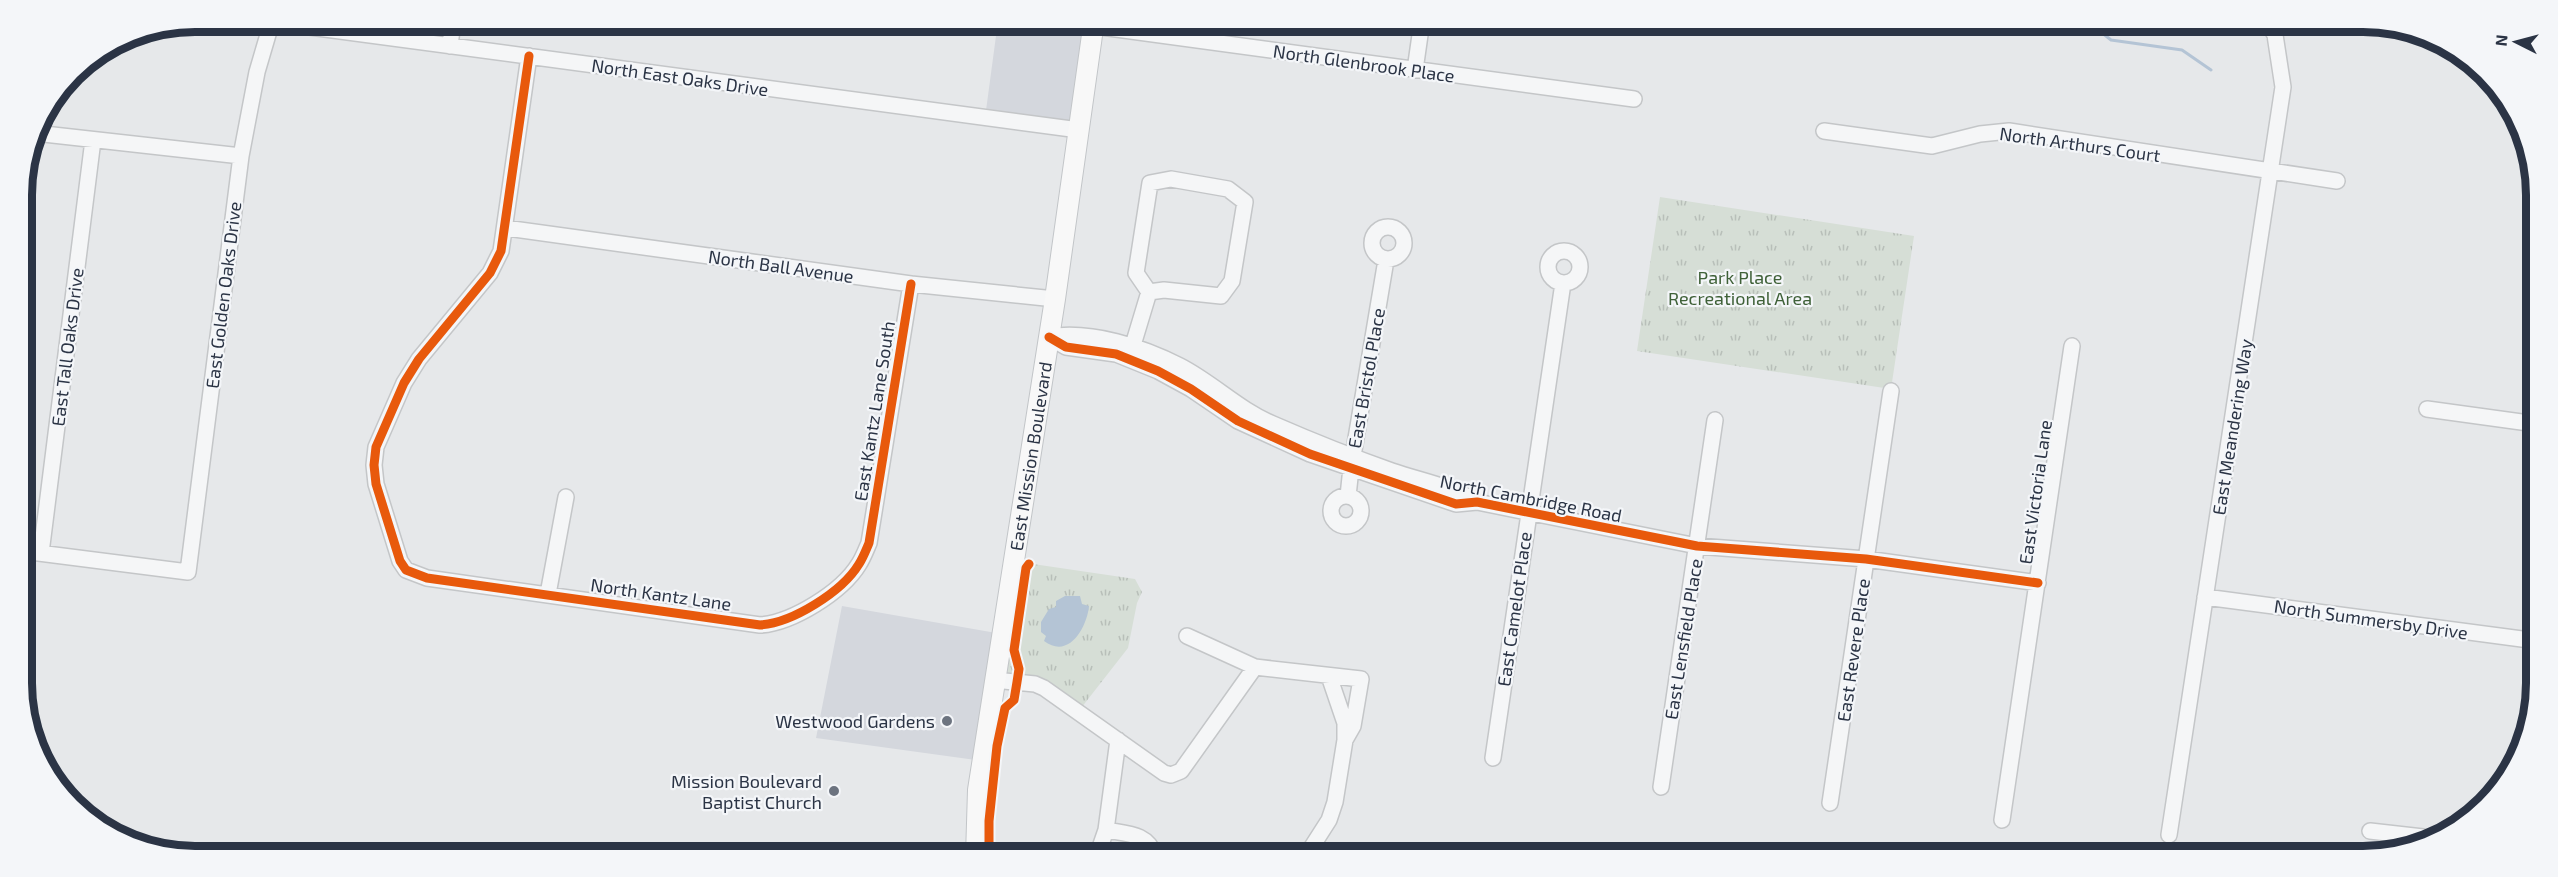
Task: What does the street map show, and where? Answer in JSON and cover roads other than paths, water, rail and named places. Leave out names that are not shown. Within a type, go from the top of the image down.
[{"type":"main road","name":"East Mission Boulevard","points":[[976,846],[978,790],[1056,299],[1093,31]]},
{"type":"street","name":"East Golden Oaks Drive","points":[[41,553],[188,572],[241,156],[255,82],[269,31]]},
{"type":"street","name":"North East Oaks Drive","points":[[339,31],[1079,130]]},
{"type":"street","points":[[450,46],[452,31]]},
{"type":"street","name":"North Glenbrook Place","points":[[1143,31],[1634,99]]},
{"type":"street","points":[[1415,70],[1421,31]]},
{"type":"street","name":"East Meandering Way","points":[[2169,835],[2283,87],[2273,31]]},
{"type":"street","points":[[506,228],[529,56]]},
{"type":"street","name":"North Arthurs Court","points":[[1824,131],[1932,146],[1980,134],[2009,131],[2337,181]]},
{"type":"street","points":[[43,134],[241,156]]},
{"type":"street","name":"East Tall Oaks Drive","points":[[41,553],[93,140]]},
{"type":"street","points":[[1171,179],[1228,189],[1245,202],[1232,281],[1221,296],[1164,290],[1149,292],[1136,273],[1150,183],[1171,179]]},
{"type":"street","name":"North Ball Avenue","points":[[506,228],[911,284],[1056,299]]},
{"type":"street","name":"North Kantz Lane","points":[[506,228],[501,250],[490,273],[418,359],[404,383],[376,447],[374,465],[376,484],[400,561],[406,570],[416,575],[760,625],[774,624],[802,613],[839,585],[858,566],[869,543]]},
{"type":"street","name":"East Bristol Place","points":[[1348,496],[1386,260]]},
{"type":"street","name":"East Camelot Place","points":[[1493,758],[1563,283]]},
{"type":"street","name":"East Kantz Lane South","points":[[869,543],[911,284]]},
{"type":"street","points":[[1131,353],[1149,292]]},
{"type":"street","name":"North Cambridge Road","points":[[1049,337],[1066,347],[1131,353],[1238,421],[1273,439],[1352,462],[1456,504],[1477,502],[1697,546],[1866,559],[2038,583]]},
{"type":"street","name":"East Victoria Lane","points":[[2002,820],[2072,346]]},
{"type":"street","name":"East Revere Place","points":[[1830,803],[1892,391]]},
{"type":"street","points":[[2427,409],[2526,424]]},
{"type":"street","name":"East Lensfield Place","points":[[1660,787],[1714,420]]},
{"type":"street","points":[[548,594],[566,497]]},
{"type":"street","points":[[31,552],[41,553]]},
{"type":"street","name":"North Summersby Drive","points":[[2205,597],[2526,640]]},
{"type":"street","points":[[1187,636],[1255,667],[1329,676],[1334,674],[1361,679],[1353,726],[1345,740]]},
{"type":"street","points":[[994,680],[1035,684],[1044,688],[1164,773],[1176,774],[1181,771],[1255,667]]},
{"type":"street","points":[[1313,845],[1329,820],[1335,802],[1345,740],[1345,723],[1329,676]]},
{"type":"street","points":[[1101,846],[1106,830],[1118,740]]},
{"type":"street","points":[[1106,830],[1140,837],[1148,841],[1150,846]]},
{"type":"street","points":[[2370,831],[2418,836]]},
{"type":"water","points":[[1860,31],[1902,31],[1880,36]]},
{"type":"water","points":[[1065,596],[1080,596],[1082,604],[1089,606],[1088,614],[1080,631],[1069,644],[1053,646],[1044,641],[1046,636],[1041,632],[1041,622],[1049,609],[1056,607],[1056,601]]},
{"type":"waterway","points":[[2098,31],[2111,40],[2182,50],[2211,70]]},
{"type":"place","name":"Westwood Gardens","points":[[947,721]]},
{"type":"place","name":"Mission Boulevard Baptist Church","points":[[834,791]]},
{"type":"park label","name":"Park Place Recreational Area","points":[[1740,287]]}]
